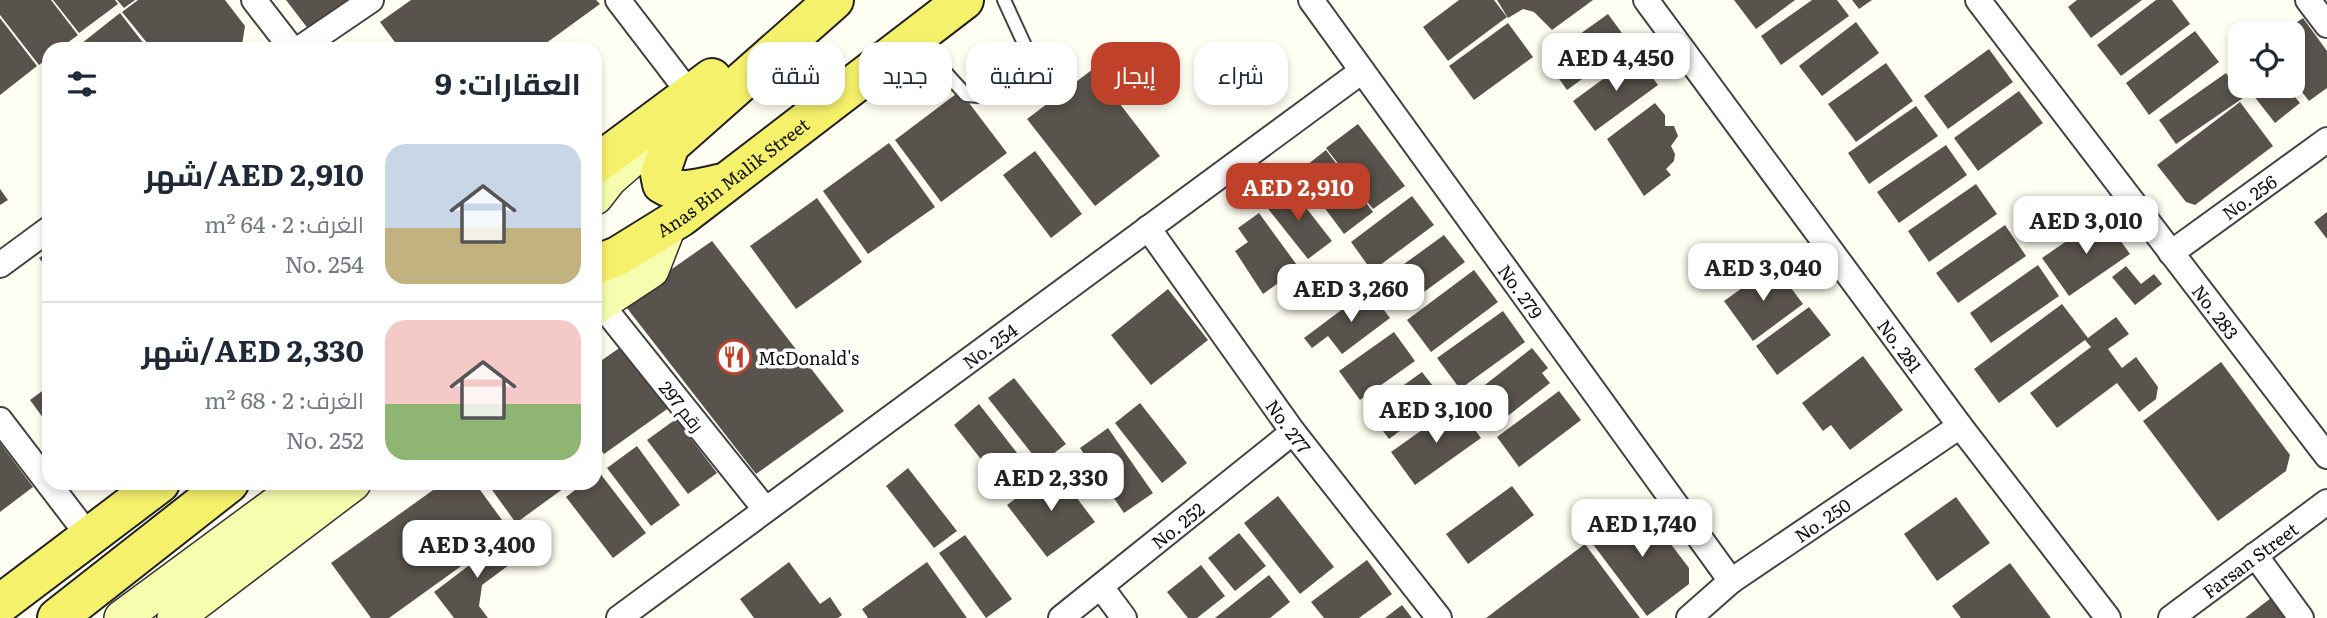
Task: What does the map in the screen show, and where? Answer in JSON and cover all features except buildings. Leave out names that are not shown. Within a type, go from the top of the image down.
[{"type":"main road","points":[[725,183],[684,190],[671,190],[662,184],[660,174],[670,145],[834,0]]},
{"type":"main road","name":"Anas Bin Malik Street","points":[[602,262],[618,256],[669,224],[964,0]]},
{"type":"main road","points":[[602,160],[808,8]]},
{"type":"main road","points":[[602,189],[808,8]]},
{"type":"main road","points":[[602,302],[651,270],[669,224]]},
{"type":"main road","points":[[4,599],[150,490]]},
{"type":"main road","points":[[57,618],[220,490]]},
{"type":"main road","points":[[122,618],[296,490]]},
{"type":"main road","points":[[174,618],[344,490]]},
{"type":"street","points":[[254,0],[287,42]]},
{"type":"street","points":[[309,42],[371,0]]},
{"type":"street","points":[[618,0],[690,94]]},
{"type":"street","name":"No. 279","points":[[1311,0],[1731,581]]},
{"type":"street","name":"No. 281","points":[[1646,0],[1960,426],[2108,618]]},
{"type":"street","name":"No. 283","points":[[1978,0],[2327,456]]},
{"type":"street","points":[[2308,0],[2327,26]]},
{"type":"street","name":"No. 254","points":[[619,618],[1362,71]]},
{"type":"street","name":"No. 256","points":[[2171,253],[2327,140]]},
{"type":"street","name":"No. 277","points":[[1148,228],[1293,432],[1439,618]]},
{"type":"street","points":[[0,265],[42,234]]},
{"type":"street","name":"رقم 297","points":[[602,310],[765,509]]},
{"type":"street","points":[[0,420],[42,475]]},
{"type":"street","name":"No. 250","points":[[1689,618],[1731,581],[1960,426]]},
{"type":"street","name":"No. 252","points":[[1061,618],[1293,432]]},
{"type":"street","points":[[54,490],[88,535]]},
{"type":"street","name":"Farsan Street","points":[[2171,618],[2327,502]]},
{"type":"street","points":[[2255,555],[2301,618]]},
{"type":"street","points":[[1101,587],[1124,618]]},
{"type":"lane","points":[[915,38],[966,95],[978,96],[1024,56],[1027,50],[1004,0]]},
{"type":"place","name":"McDonald's","points":[[734,357]]}]
